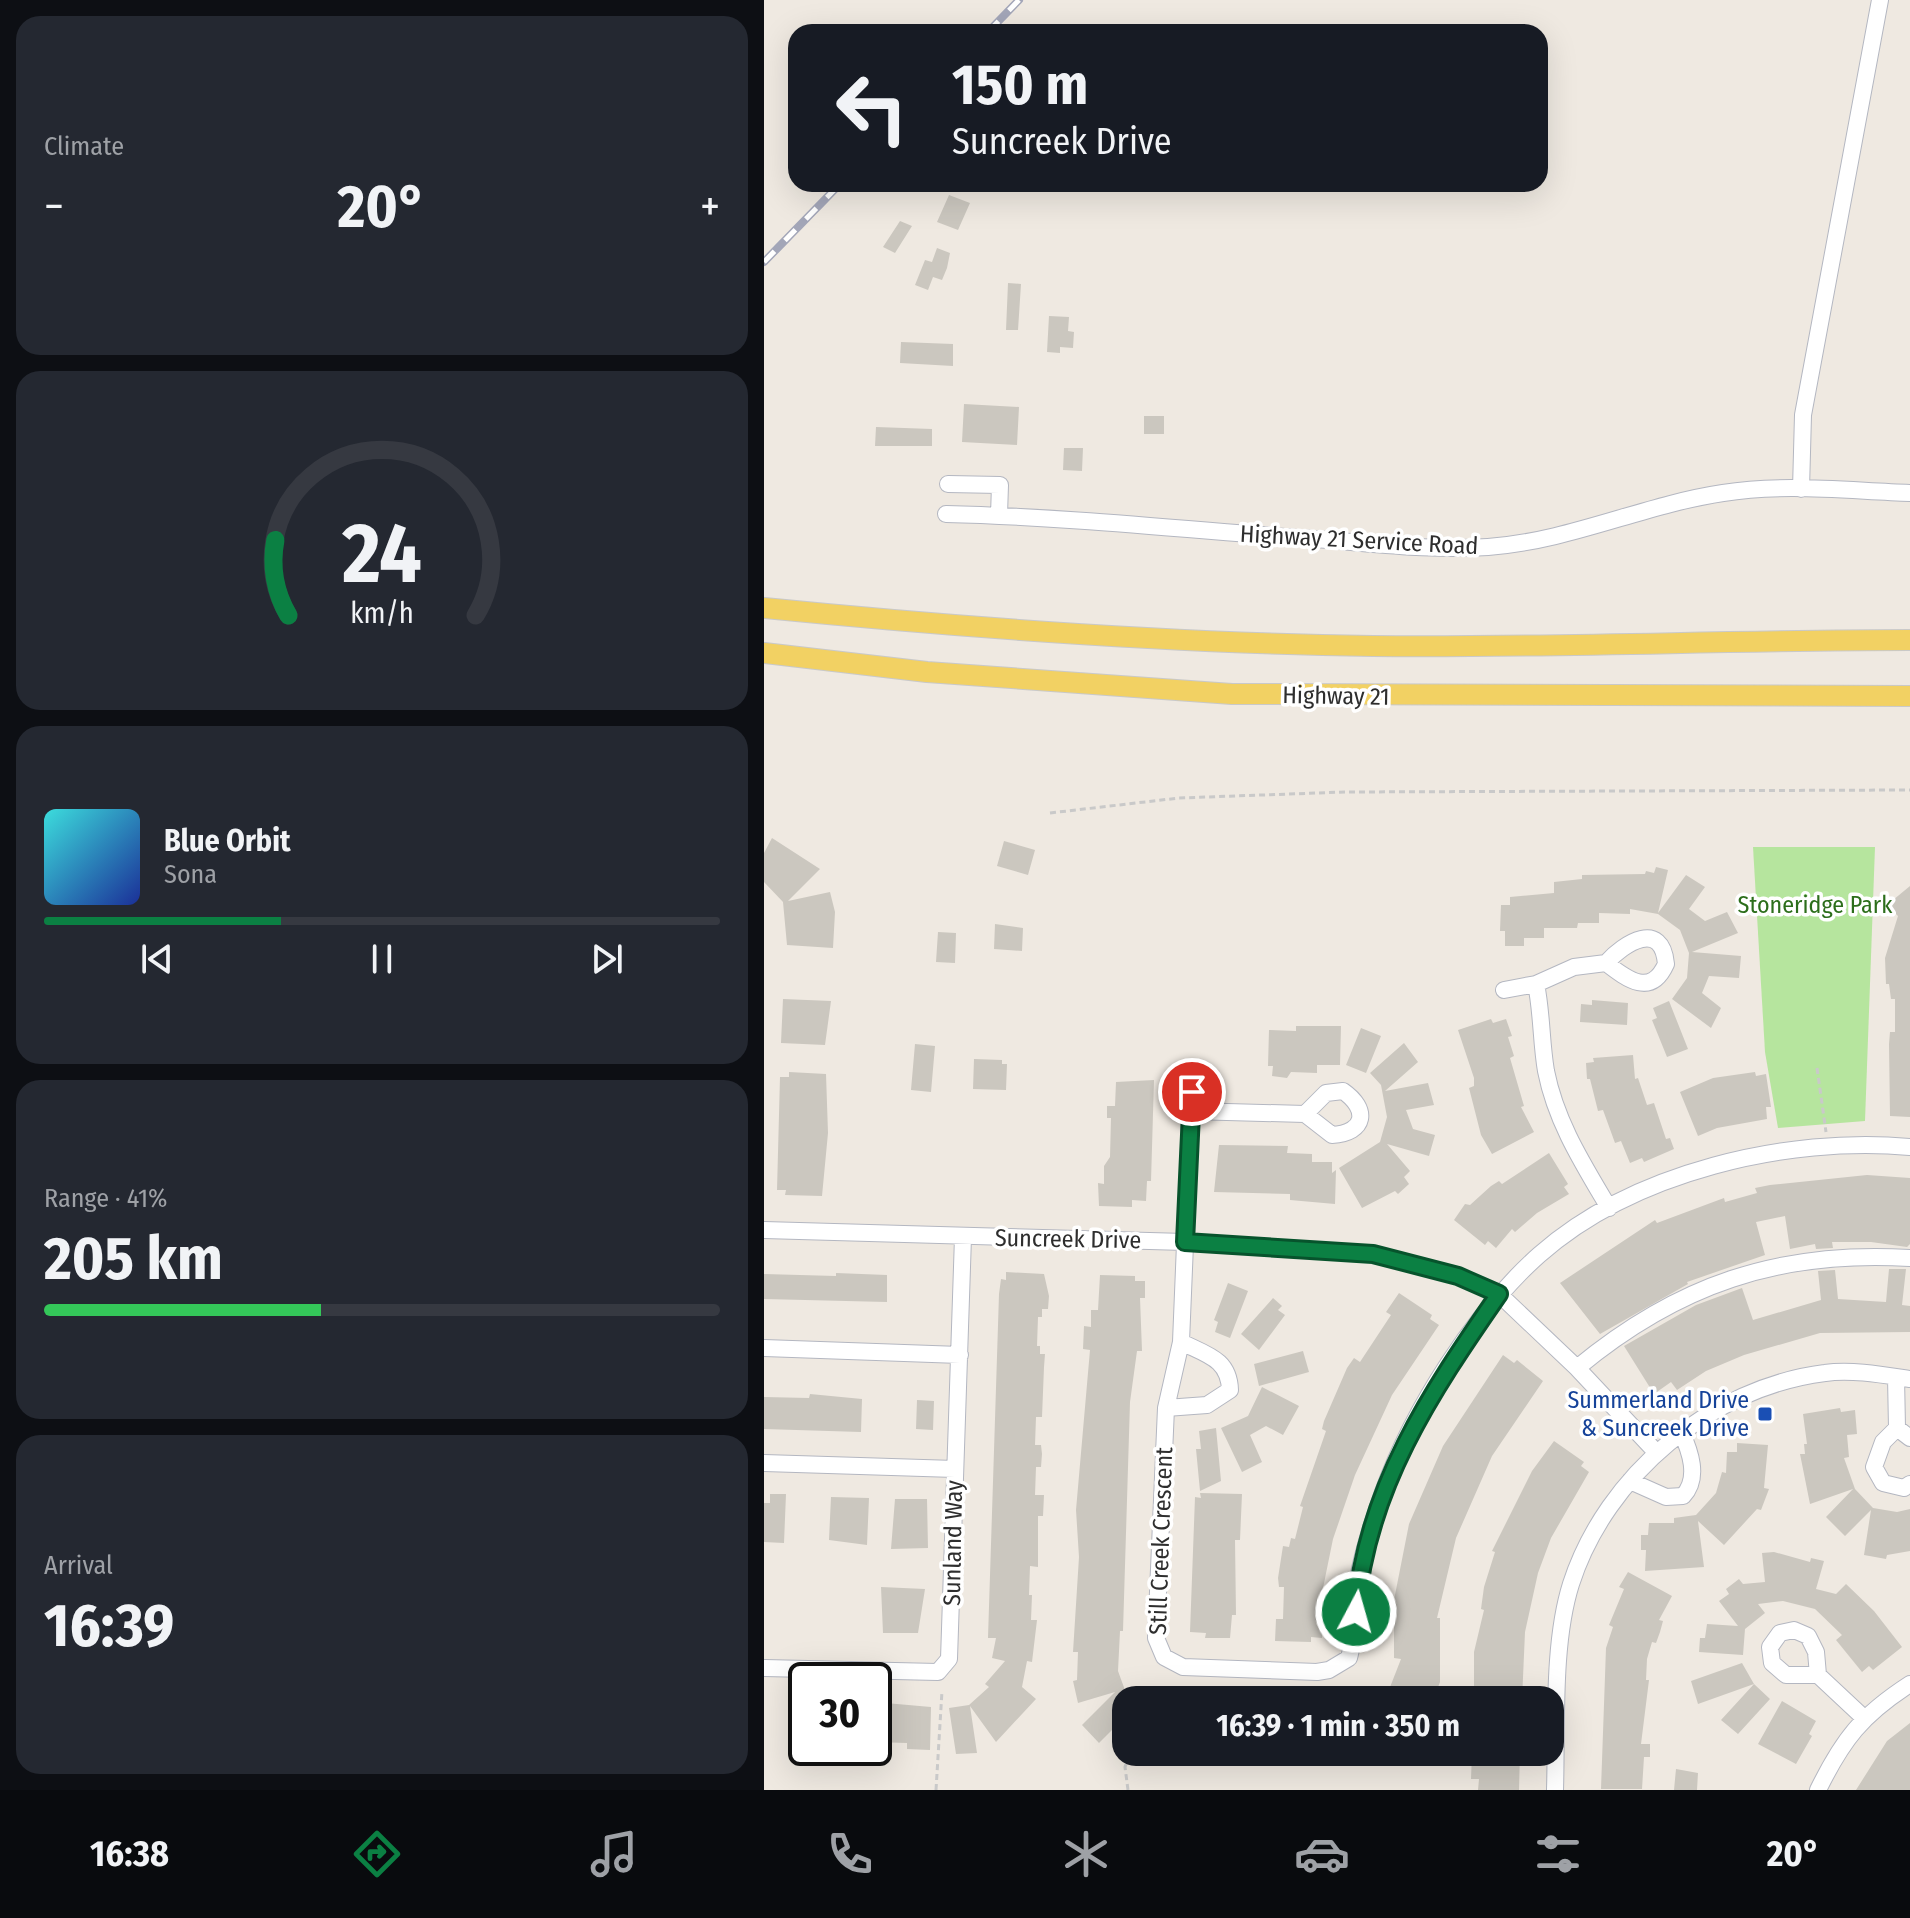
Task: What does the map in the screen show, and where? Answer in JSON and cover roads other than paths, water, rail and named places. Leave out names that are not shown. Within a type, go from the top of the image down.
[{"type":"main road","points":[[764,608],[1134,638],[1303,644],[1529,646],[1712,640],[1910,640]]},
{"type":"main road","name":"Highway 21","points":[[764,653],[927,672],[1232,694],[1910,696]]},
{"type":"street","points":[[1801,489],[1803,415],[1880,0]]},
{"type":"street","points":[[948,484],[1000,485],[999,515]]},
{"type":"street","name":"Highway 21 Service Road","points":[[946,514],[1107,520],[1179,529],[1419,546],[1489,547],[1559,537],[1726,492],[1801,489],[1910,493]]},
{"type":"street","points":[[1504,990],[1536,984],[1574,967],[1606,963]]},
{"type":"street","points":[[1536,984],[1546,1070],[1555,1105],[1569,1142],[1609,1208]]},
{"type":"street","name":"Still Creek Crescent","points":[[1192,1073],[1181,1342],[1166,1408],[1156,1638],[1164,1657],[1183,1667],[1329,1670],[1349,1658],[1365,1549],[1398,1452],[1438,1382],[1499,1294]]},
{"type":"street","points":[[1191,1111],[1305,1114]]},
{"type":"street","points":[[1499,1294],[1541,1253],[1609,1208],[1708,1167],[1760,1154],[1862,1146],[1910,1147]]},
{"type":"street","name":"Suncreek Drive","points":[[764,1230],[1185,1242],[1373,1254],[1458,1276],[1499,1294],[1577,1368],[1656,1452]]},
{"type":"street","name":"Sunland Way","points":[[764,1668],[938,1672],[944,1668],[951,1646],[963,1237]]},
{"type":"street","points":[[1577,1368],[1652,1312],[1710,1286],[1772,1268],[1836,1257],[1910,1258]]},
{"type":"street","points":[[1166,1408],[1207,1405],[1230,1390],[1229,1374],[1222,1361],[1181,1342]]},
{"type":"street","points":[[764,1348],[960,1355]]},
{"type":"street","points":[[1555,1785],[1558,1665],[1571,1584],[1601,1522],[1630,1481],[1656,1452],[1681,1431],[1776,1385],[1826,1372],[1903,1378],[1903,1433],[1883,1442],[1874,1467],[1883,1483],[1904,1488],[1910,1484]]},
{"type":"street","points":[[1630,1481],[1666,1497],[1683,1496],[1692,1484],[1693,1470],[1681,1431]]},
{"type":"street","points":[[764,1463],[955,1469]]},
{"type":"street","points":[[1818,1675],[1864,1718]]},
{"type":"street","points":[[1818,1790],[1841,1744],[1873,1707],[1910,1684]]},
{"type":"railway","points":[[996,24],[1019,0]]},
{"type":"railway","points":[[764,262],[832,192]]},
{"type":"place","name":"Summerland Drive & Suncreek Drive","points":[[1765,1414]]},
{"type":"park label","name":"Stoneridge Park","points":[[1815,905]]}]
